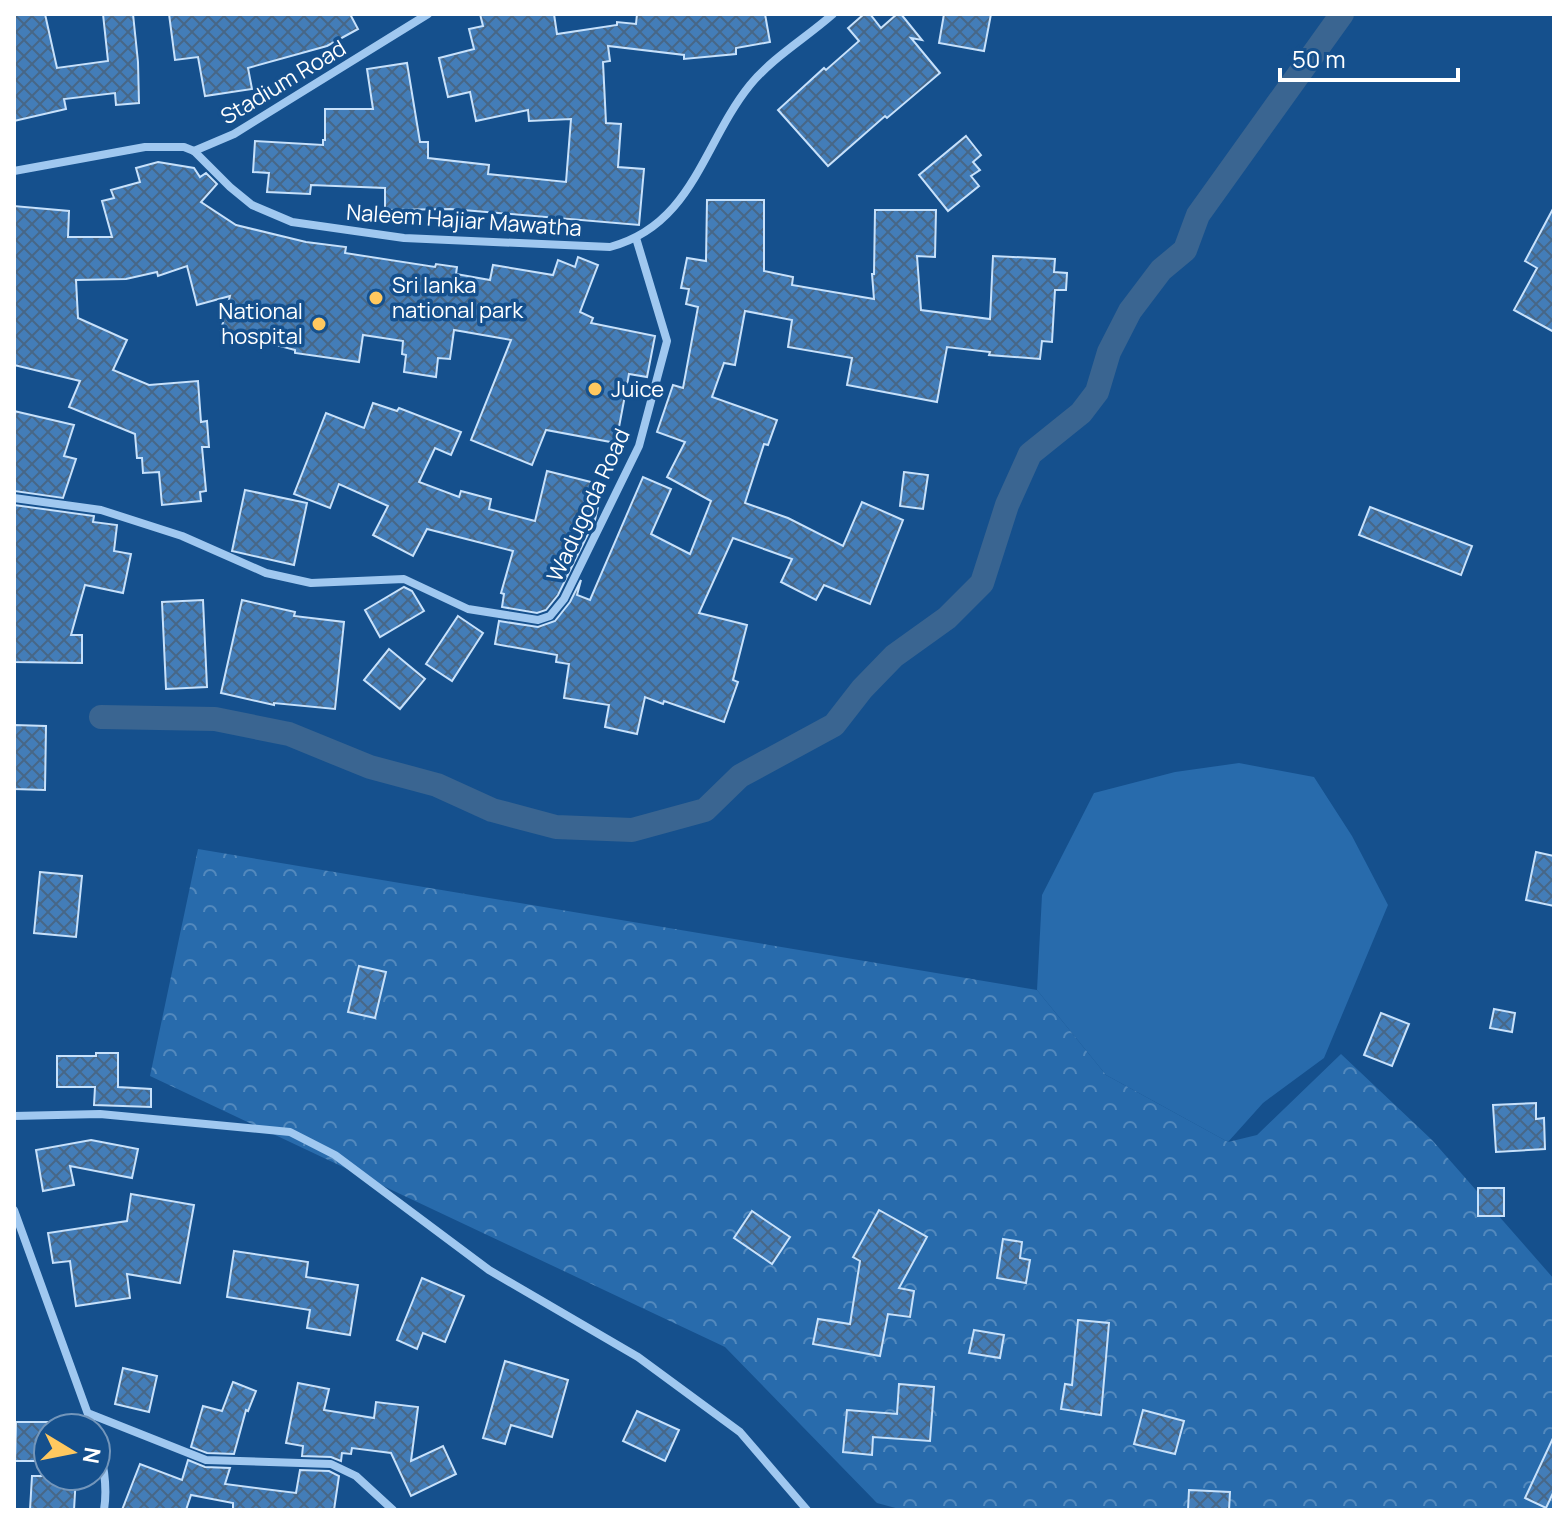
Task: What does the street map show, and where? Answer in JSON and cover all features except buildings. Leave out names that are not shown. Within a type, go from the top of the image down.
[{"type":"street","name":"Stadium Road","points":[[194,151],[234,134],[428,14]]},
{"type":"street","name":"Naleem Hajiar Mawatha","points":[[194,151],[252,205],[292,222],[404,238],[610,247],[636,238],[666,215],[699,175],[739,101],[755,79],[833,14]]},
{"type":"street","points":[[14,171],[159,145],[194,151]]},
{"type":"street","name":"Wadugoda Road","points":[[14,498],[101,510],[182,536],[266,573],[325,583],[404,579],[468,609],[538,620],[550,616],[564,599],[639,446],[667,341],[636,238]]},
{"type":"street","points":[[14,1116],[100,1114],[290,1132],[335,1155],[489,1270],[638,1357],[740,1432],[807,1510]]},
{"type":"street","points":[[14,1210],[17,1228],[89,1412]]},
{"type":"street","points":[[112,1423],[206,1460],[331,1464],[356,1476],[393,1510]]},
{"type":"green space","points":[[1239,763],[1314,777],[1352,836],[1388,905],[1324,1058],[1263,1103],[1228,1142],[1106,1075],[1037,990],[1042,895],[1094,793],[1175,772]]},
{"type":"green space","points":[[198,849],[1037,990],[1106,1075],[1228,1142],[1257,1135],[1341,1054],[1432,1140],[1554,1279],[1554,1510],[903,1510],[877,1503],[725,1347],[150,1076]]},
{"type":"waterway","points":[[101,717],[215,719],[289,734],[370,767],[437,785],[492,810],[556,827],[632,830],[705,810],[740,776],[834,725],[862,689],[894,656],[947,618],[982,583],[1007,505],[1030,454],[1081,413],[1097,392],[1109,352],[1130,311],[1161,270],[1185,250],[1198,215],[1342,14]]},
{"type":"place","name":"Sri lanka national park","points":[[376,298]]},
{"type":"place","name":"National hospital","points":[[319,324]]},
{"type":"place","name":"Juice","points":[[595,389]]}]
